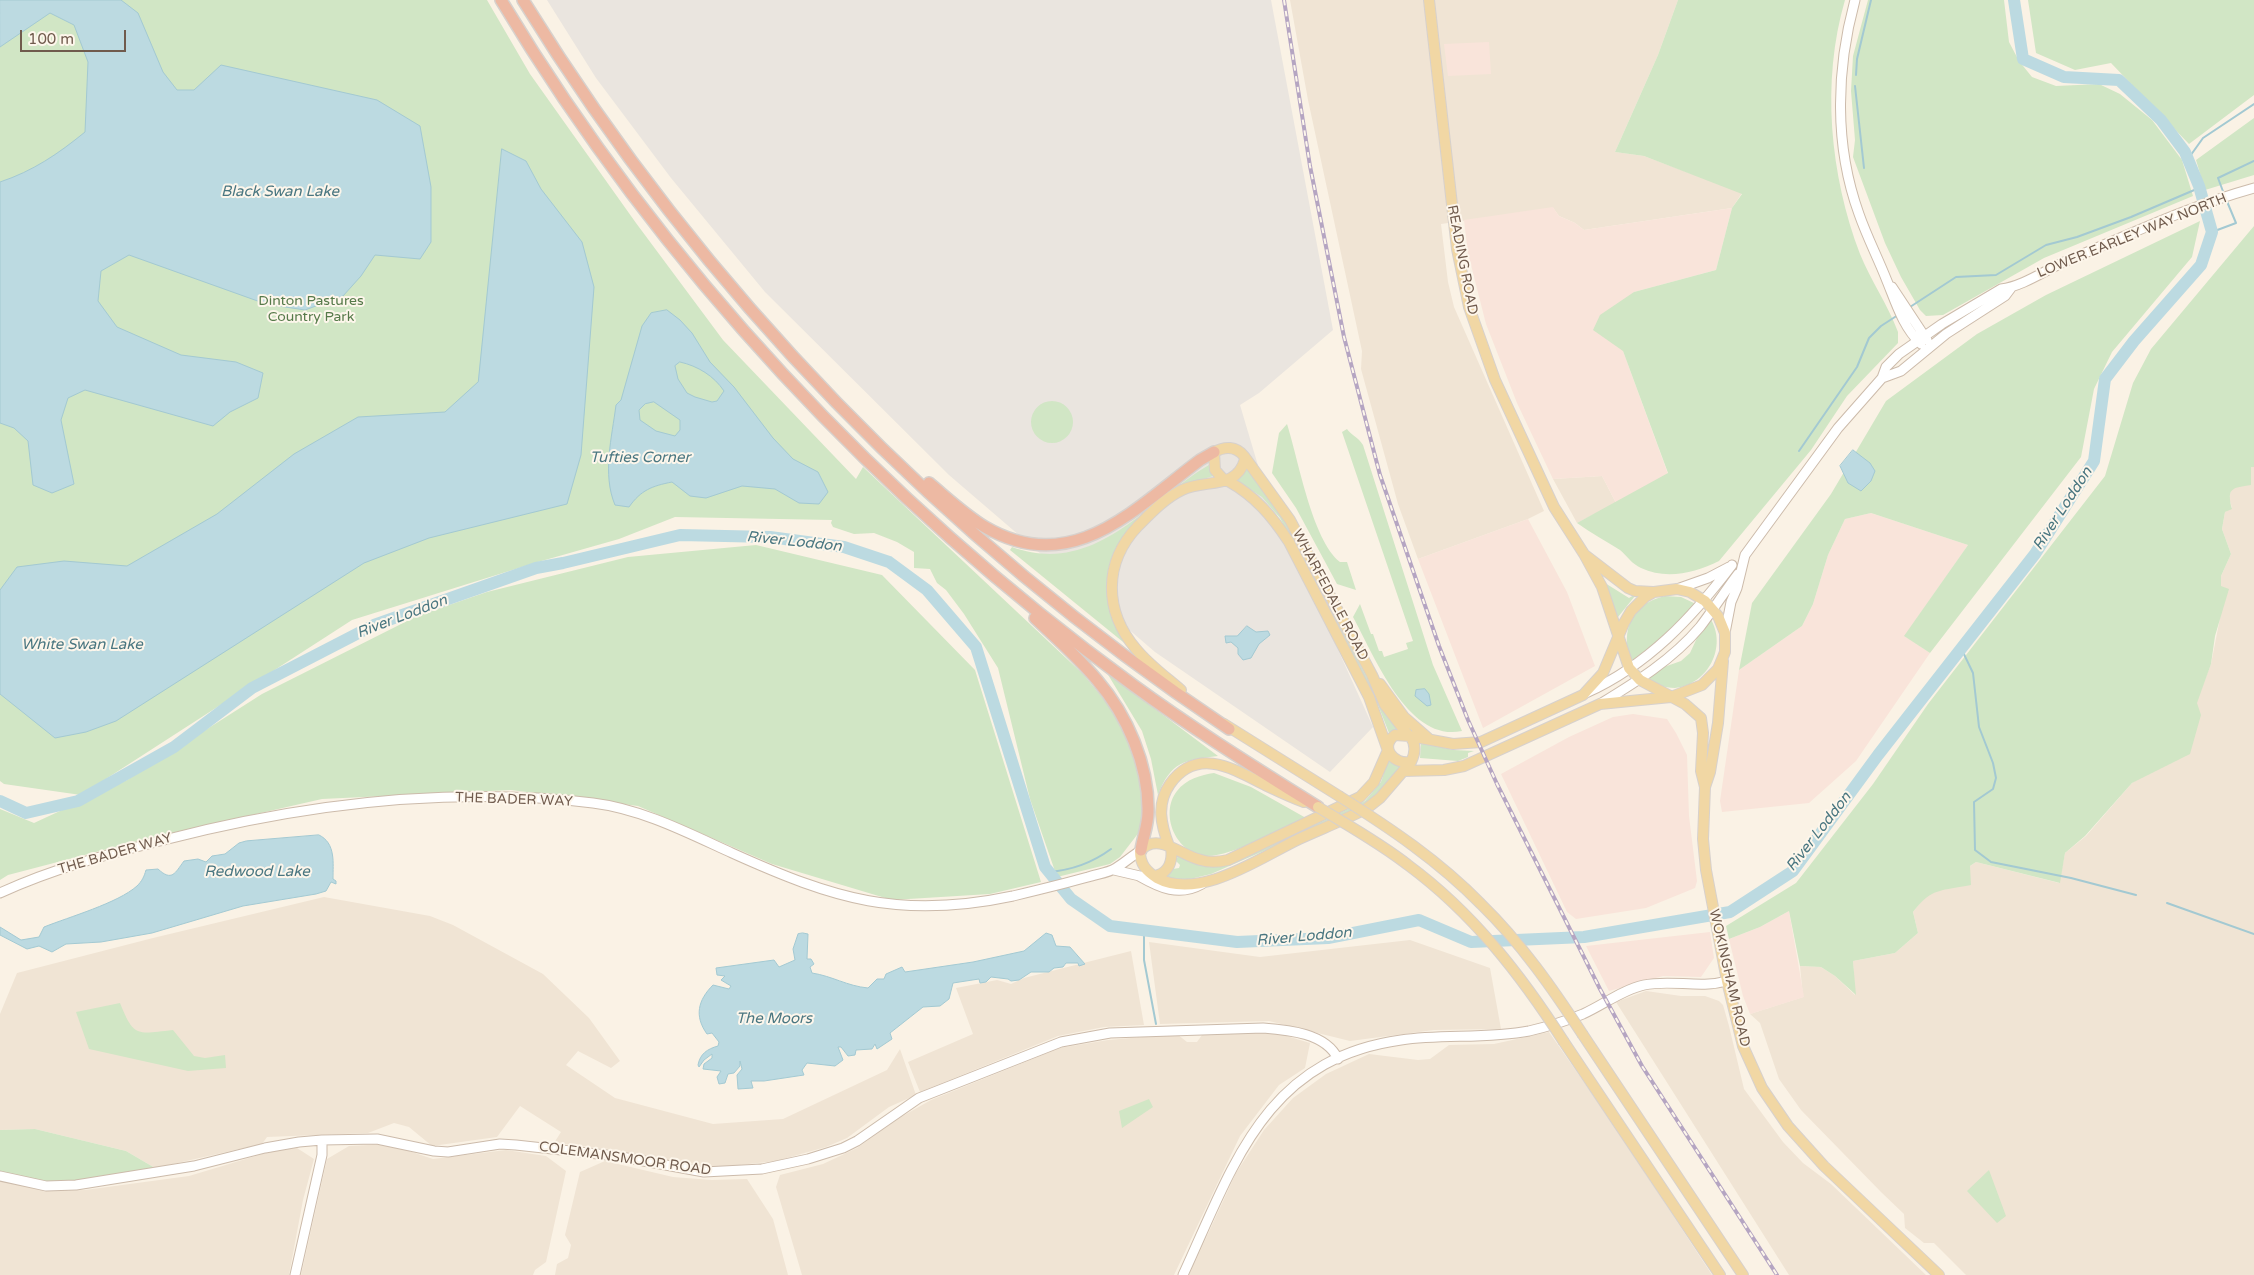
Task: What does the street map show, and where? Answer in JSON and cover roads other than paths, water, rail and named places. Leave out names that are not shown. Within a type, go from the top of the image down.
[{"type":"highway","points":[[501,0],[539,61],[597,145],[671,243],[728,313],[781,372],[860,454],[916,508],[1062,632],[1154,700],[1246,763],[1318,807]]},
{"type":"highway","points":[[523,0],[584,94],[685,230],[774,335],[858,424],[928,492],[1024,577],[1123,654],[1229,729]]},
{"type":"highway","points":[[858,424],[970,518],[1001,536],[1033,546],[1064,545],[1093,534],[1128,514],[1200,460],[1214,452]]},
{"type":"highway","points":[[1000,581],[1096,678],[1120,713],[1139,757],[1147,790],[1148,817],[1140,850]]},
{"type":"main road","name":"READING ROAD","points":[[1429,0],[1450,202],[1459,261],[1469,307],[1489,366],[1558,516],[1584,554],[1606,596],[1629,668]]},
{"type":"main road","points":[[1226,481],[1215,470],[1214,452],[1225,448],[1236,449],[1242,453],[1245,459],[1240,472],[1226,481],[1197,485],[1169,498],[1131,534],[1120,552],[1114,567],[1111,587],[1112,601],[1118,622],[1136,650],[1156,669],[1229,729],[1339,796],[1418,849],[1482,905],[1532,962],[1743,1275]]},
{"type":"main road","name":"WHARFEDALE ROAD","points":[[1245,459],[1290,520],[1372,675],[1385,704],[1400,728],[1409,735]]},
{"type":"main road","name":"WHARFEDALE ROAD","points":[[1226,481],[1261,505],[1274,519],[1289,542],[1369,697],[1388,749]]},
{"type":"main road","name":"READING ROAD","points":[[1584,554],[1628,588],[1635,591],[1654,592],[1677,589]]},
{"type":"main road","points":[[1677,589],[1690,592],[1713,609],[1722,622],[1725,633]]},
{"type":"main road","name":"LOWER EARLEY WAY NORTH","points":[[1409,735],[1460,745],[1480,742],[1583,694],[1603,673],[1631,611],[1645,597],[1654,592]]},
{"type":"main road","name":"WOKINGHAM ROAD","points":[[1705,787],[1710,772],[1718,723],[1725,633]]},
{"type":"main road","name":"LOWER EARLEY WAY NORTH","points":[[1411,762],[1455,768],[1468,764],[1600,704],[1671,697],[1702,685],[1718,669],[1723,657]]},
{"type":"main road","name":"WOKINGHAM ROAD","points":[[1629,668],[1640,680],[1694,710],[1702,722],[1704,733],[1701,771],[1705,787],[1703,840],[1710,891],[1727,981],[1744,1046],[1756,1078],[1769,1101],[1794,1133],[1824,1166],[1939,1275]]},
{"type":"main road","points":[[1372,675],[1404,717],[1428,739]]},
{"type":"main road","points":[[1395,735],[1409,735],[1415,750],[1411,762],[1380,798],[1366,809],[1248,866],[1204,882],[1175,884],[1155,876],[1142,865],[1140,850],[1154,843],[1170,846],[1193,858],[1210,862],[1228,860],[1244,853],[1360,797],[1374,782],[1388,749],[1390,739],[1395,735]]},
{"type":"main road","points":[[1388,749],[1390,755],[1398,761],[1411,762]]},
{"type":"main road","points":[[1155,876],[1163,873],[1170,866],[1172,858],[1162,824],[1161,811],[1163,798],[1169,786],[1177,776],[1198,765],[1214,763],[1228,766],[1284,794],[1318,807],[1392,853],[1457,906],[1484,932],[1508,962],[1564,1042],[1720,1275]]},
{"type":"main road","points":[[1403,771],[1455,768]]},
{"type":"street","points":[[1855,0],[1844,50],[1840,97],[1845,164],[1858,212],[1872,250],[1897,300],[1928,348]]},
{"type":"street","name":"LOWER EARLEY WAY NORTH","points":[[1677,589],[1708,578],[1732,565],[1745,555],[1838,428],[1882,378],[1886,367],[1899,354],[1922,338],[2001,289],[2011,288],[2141,230],[2227,196],[2254,188]]},
{"type":"street","name":"LOWER EARLEY WAY NORTH","points":[[1882,378],[1901,371],[1928,348],[1964,322],[2005,296],[2011,288]]},
{"type":"street","points":[[1899,354],[1906,338],[1905,314]]},
{"type":"street","points":[[1906,324],[1922,338]]},
{"type":"street","name":"LOWER EARLEY WAY NORTH","points":[[1725,633],[1730,602],[1737,588],[1745,555]]},
{"type":"street","name":"LOWER EARLEY WAY NORTH","points":[[1583,694],[1629,668],[1666,641],[1704,601],[1732,565]]},
{"type":"street","name":"LOWER EARLEY WAY NORTH","points":[[1600,704],[1640,680],[1688,640],[1740,572]]},
{"type":"street","name":"THE BADER WAY","points":[[0,892],[72,866],[134,847],[264,816],[339,804],[460,797],[498,797],[596,803],[639,814],[682,830],[810,885],[866,902],[904,906],[963,905],[1021,894],[1114,870]]},
{"type":"street","points":[[1114,870],[1140,850]]},
{"type":"street","points":[[1114,870],[1139,876],[1155,876]]},
{"type":"street","points":[[1139,876],[1160,887],[1174,891],[1192,890],[1204,882]]},
{"type":"street","points":[[1183,1275],[1215,1204],[1248,1139],[1289,1088],[1338,1059],[1380,1043],[1401,1040],[1499,1035],[1532,1030],[1582,1014],[1612,998],[1644,985],[1707,986],[1727,981]]},
{"type":"street","name":"COLEMANSMOOR ROAD","points":[[0,1176],[46,1186],[76,1185],[194,1166],[265,1148],[299,1142],[377,1139],[434,1152],[448,1152],[500,1144],[616,1156],[704,1172],[754,1170],[808,1159],[843,1148],[857,1141],[919,1098],[1061,1042],[1110,1033],[1263,1028],[1287,1030],[1320,1040],[1333,1050],[1338,1059]]},
{"type":"street","points":[[295,1275],[322,1155],[322,1140]]},
{"type":"water","name":"Black Swan Lake","points":[[0,0],[121,0],[138,13],[163,72],[177,90],[194,90],[221,65],[377,100],[420,126],[431,187],[431,242],[420,259],[375,255],[361,276],[343,296],[305,310],[266,304],[129,255],[101,271],[98,301],[117,327],[181,355],[236,362],[263,373],[258,398],[230,412],[213,426],[85,390],[68,398],[61,420],[74,484],[52,493],[33,485],[28,441],[14,428],[0,423],[0,182],[23,173],[45,161],[85,132],[88,62],[74,25],[50,13],[0,47]]},
{"type":"water","name":"White Swan Lake","points":[[502,149],[526,161],[541,189],[582,242],[594,287],[581,455],[567,504],[429,538],[364,563],[116,721],[86,732],[55,738],[0,694],[0,590],[17,567],[64,561],[127,566],[217,514],[294,454],[358,417],[445,412],[478,382]]},
{"type":"water","name":"Tufties Corner","points":[[667,310],[680,320],[692,333],[710,362],[734,387],[773,438],[793,459],[818,472],[828,492],[819,504],[799,503],[775,489],[742,486],[706,498],[690,496],[672,482],[648,490],[638,496],[629,507],[615,505],[609,481],[609,455],[616,405],[621,400],[642,326],[651,313]],"holes":[[[680,362],[699,369],[715,381],[724,391],[717,401],[712,402],[687,393],[678,379],[675,366]],[[654,402],[680,420],[680,430],[675,436],[656,431],[640,420],[639,410],[645,404]]]},
{"type":"water","points":[[1853,450],[1870,463],[1875,471],[1871,481],[1861,491],[1848,483],[1840,466]]},
{"type":"water","points":[[1247,626],[1256,632],[1268,631],[1270,635],[1259,644],[1251,658],[1243,660],[1238,654],[1238,648],[1231,642],[1226,643],[1225,636],[1237,636]]},
{"type":"water","points":[[1425,689],[1429,694],[1431,705],[1427,706],[1415,696],[1416,690]]},
{"type":"water","name":"Redwood Lake","points":[[319,835],[331,848],[333,879],[336,881],[336,884],[331,882],[326,891],[243,906],[152,933],[101,942],[66,944],[52,952],[39,946],[27,949],[0,935],[0,927],[21,940],[39,937],[44,927],[106,904],[129,892],[144,877],[146,870],[158,869],[170,875],[176,872],[184,861],[198,859],[206,862],[212,856],[225,854],[239,843],[246,841]]},
{"type":"water","name":"The Moors","points":[[1046,933],[1052,935],[1056,946],[1070,947],[1085,964],[1079,966],[1078,963],[1066,963],[1063,967],[1054,968],[1049,972],[1031,972],[1019,980],[1011,981],[991,977],[986,982],[980,983],[979,979],[953,983],[949,999],[940,1006],[923,1007],[890,1033],[892,1039],[877,1049],[875,1044],[872,1049],[856,1050],[855,1055],[848,1056],[841,1047],[838,1047],[843,1060],[835,1066],[807,1063],[802,1070],[804,1075],[751,1081],[753,1088],[738,1089],[737,1075],[742,1069],[740,1061],[740,1066],[734,1073],[728,1074],[725,1083],[719,1084],[717,1077],[721,1071],[703,1069],[704,1064],[712,1058],[712,1054],[699,1067],[698,1065],[702,1055],[707,1050],[718,1046],[719,1042],[712,1033],[707,1034],[700,1021],[701,1002],[713,985],[729,989],[731,986],[721,980],[725,976],[717,975],[716,968],[774,960],[779,967],[795,960],[793,949],[798,934],[808,934],[807,959],[811,959],[814,964],[810,967],[812,973],[868,988],[877,979],[884,979],[886,974],[902,967],[905,972],[973,962],[1024,951]]},
{"type":"waterway","points":[[1856,75],[1857,59],[1871,0]]},
{"type":"waterway","name":"River Loddon","points":[[0,801],[26,813],[78,801],[174,747],[252,688],[374,625],[536,568],[680,535],[770,537],[844,547],[889,562],[927,590],[976,647],[1045,867],[1071,899],[1110,926],[1237,942],[1328,938],[1419,920],[1471,942],[1584,937],[1730,912],[1793,871],[1878,755],[2035,554],[2094,461],[2105,379],[2134,341],[2201,265],[2212,232],[2199,186],[2185,152],[2161,120],[2119,80],[2064,77],[2023,59],[2014,0]]},
{"type":"waterway","points":[[1855,86],[1864,168]]},
{"type":"waterway","points":[[2188,159],[2203,138],[2254,104]]},
{"type":"waterway","points":[[2224,194],[2218,178],[2254,161]]},
{"type":"waterway","points":[[1910,307],[1956,277],[1996,275],[2046,245],[2077,237],[2131,217],[2199,188]]},
{"type":"waterway","points":[[2212,232],[2236,223],[2226,199]]},
{"type":"waterway","points":[[1799,451],[1857,367],[1869,338],[1881,326],[1898,315]]},
{"type":"waterway","points":[[1961,648],[1973,673],[1979,727],[1993,763],[1996,778],[1993,789],[1974,802],[1975,850],[1991,862],[2071,878],[2136,895]]},
{"type":"waterway","points":[[1049,872],[1066,870],[1082,865],[1111,849]]},
{"type":"waterway","points":[[2167,903],[2254,934]]},
{"type":"waterway","points":[[1144,930],[1144,960],[1156,1024]]},
{"type":"railway","points":[[1284,0],[1310,166],[1344,337],[1380,475],[1439,646],[1468,720],[1497,784],[1600,989],[1642,1066],[1777,1275]]},
{"type":"park label","name":"Dinton Pastures Country Park","points":[[311,310]]}]
